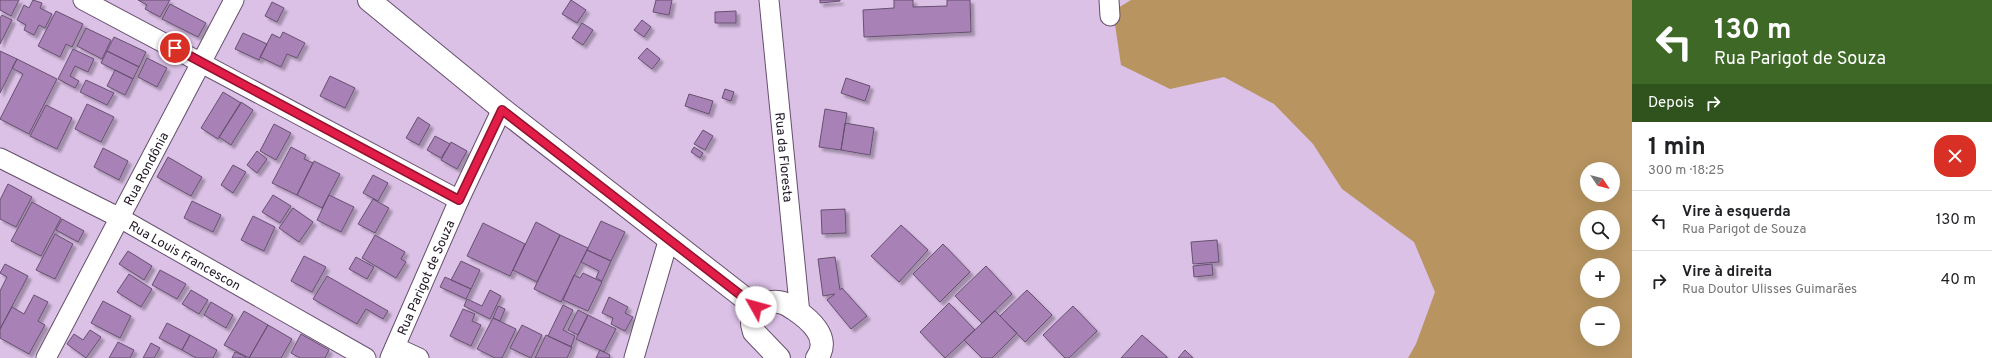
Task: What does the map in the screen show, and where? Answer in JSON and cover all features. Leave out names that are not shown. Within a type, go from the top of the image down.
[{"type":"main road","points":[[369,0],[502,110],[669,238],[756,307]]},
{"type":"main road","points":[[756,307],[767,302],[783,302],[810,320],[819,332],[822,347],[819,357]]},
{"type":"main road","points":[[756,307],[752,324],[754,332],[772,355]]},
{"type":"street","points":[[83,0],[459,200]]},
{"type":"street","name":"Rua Rondônia","points":[[46,358],[234,0]]},
{"type":"street","name":"Rua da Floresta","points":[[769,0],[800,314]]},
{"type":"street","name":"Rua Parigot de Souza","points":[[393,352],[459,200],[502,110]]},
{"type":"street","name":"Rua Louis Francescon","points":[[0,158],[120,218],[366,358]]},
{"type":"street","points":[[634,358],[669,238]]},
{"type":"street","points":[[393,352],[419,358]]},
{"type":"shaded area","points":[[1131,0],[1632,0],[1632,358],[1408,358],[1416,344],[1435,292],[1414,242],[1342,189],[1313,144],[1274,104],[1224,77],[1170,89],[1121,65],[1113,11]]},
{"type":"building","points":[[0,0],[19,0],[11,16],[0,10]]},
{"type":"building","points":[[33,0],[42,3],[40,8],[52,14],[45,28],[39,25],[34,35],[24,30],[26,25],[17,20],[24,5],[29,8]]},
{"type":"building","points":[[138,0],[170,0],[160,17],[145,9],[147,5]]},
{"type":"building","points":[[571,0],[586,10],[577,23],[562,14]]},
{"type":"building","points":[[656,0],[672,0],[669,15],[653,12]]},
{"type":"building","points":[[820,0],[840,0],[840,1],[820,3]]},
{"type":"building","points":[[894,0],[913,0],[913,7],[947,6],[947,0],[970,0],[971,32],[864,37],[863,10],[894,8]]},
{"type":"building","points":[[272,2],[284,8],[277,22],[265,16]]},
{"type":"building","points":[[170,4],[206,23],[198,37],[162,19]]},
{"type":"building","points":[[56,11],[83,24],[72,47],[66,44],[60,57],[38,46]]},
{"type":"building","points":[[736,11],[736,23],[715,23],[715,12]]},
{"type":"building","points":[[2,15],[12,20],[0,44],[0,18]]},
{"type":"building","points":[[642,20],[651,27],[644,37],[634,30]]},
{"type":"building","points":[[582,23],[593,30],[583,45],[572,38]]},
{"type":"building","points":[[86,28],[111,40],[102,59],[77,46]]},
{"type":"building","points":[[283,32],[305,43],[297,58],[287,54],[281,67],[260,57],[272,34],[280,38]]},
{"type":"building","points":[[243,33],[267,44],[259,60],[235,49]]},
{"type":"building","points":[[114,37],[146,52],[139,67],[107,51]]},
{"type":"building","points":[[647,48],[660,59],[652,69],[638,58]]},
{"type":"building","points":[[73,49],[94,59],[88,72],[75,66],[70,76],[79,81],[75,88],[58,79]]},
{"type":"building","points":[[0,51],[17,59],[0,93]]},
{"type":"building","points":[[107,51],[139,67],[133,79],[101,63]]},
{"type":"building","points":[[147,58],[167,68],[157,87],[138,77]]},
{"type":"building","points":[[17,59],[57,79],[29,134],[0,119],[23,74],[12,68]]},
{"type":"building","points":[[115,70],[133,79],[125,95],[107,86]]},
{"type":"building","points":[[330,76],[355,88],[345,108],[320,96]]},
{"type":"building","points":[[846,78],[870,86],[865,101],[841,93]]},
{"type":"building","points":[[86,80],[114,93],[107,105],[80,92]]},
{"type":"building","points":[[725,89],[734,92],[731,101],[722,98]]},
{"type":"building","points":[[223,92],[241,103],[218,139],[201,128]]},
{"type":"building","points":[[689,94],[713,101],[709,114],[685,106]]},
{"type":"building","points":[[241,102],[253,110],[231,145],[219,137]]},
{"type":"building","points":[[87,104],[114,117],[101,142],[75,129]]},
{"type":"building","points":[[46,105],[72,118],[57,149],[30,136]]},
{"type":"building","points":[[825,109],[847,113],[841,150],[819,147]]},
{"type":"building","points":[[418,117],[430,125],[419,145],[406,138]]},
{"type":"building","points":[[845,123],[874,128],[870,155],[841,150]]},
{"type":"building","points":[[274,124],[291,133],[276,160],[260,151]]},
{"type":"building","points":[[703,130],[713,136],[705,150],[694,144]]},
{"type":"building","points":[[435,136],[450,144],[441,158],[427,150]]},
{"type":"building","points":[[451,142],[467,151],[457,169],[441,160]]},
{"type":"building","points":[[291,147],[306,155],[304,159],[313,163],[297,195],[272,183]]},
{"type":"building","points":[[694,147],[703,153],[700,158],[691,152]]},
{"type":"building","points":[[103,148],[128,161],[119,180],[94,167]]},
{"type":"building","points":[[257,151],[267,159],[257,173],[247,165]]},
{"type":"building","points":[[168,157],[202,177],[191,196],[157,177]]},
{"type":"building","points":[[314,161],[340,174],[322,208],[297,195]]},
{"type":"building","points":[[233,165],[246,172],[233,193],[221,185]]},
{"type":"building","points":[[373,175],[388,183],[378,201],[363,193]]},
{"type":"building","points":[[8,184],[32,197],[16,227],[0,219],[0,200]]},
{"type":"building","points":[[273,195],[291,206],[280,223],[262,212]]},
{"type":"building","points":[[329,195],[354,207],[341,232],[317,220]]},
{"type":"building","points":[[373,199],[389,208],[375,233],[358,224]]},
{"type":"building","points":[[192,201],[221,215],[213,232],[184,218]]},
{"type":"building","points":[[32,202],[61,218],[41,256],[11,241]]},
{"type":"building","points":[[293,208],[313,222],[299,242],[279,228]]},
{"type":"building","points":[[845,209],[846,233],[822,234],[821,210]]},
{"type":"building","points":[[253,216],[275,227],[264,251],[241,240]]},
{"type":"building","points":[[62,219],[84,231],[78,242],[56,230]]},
{"type":"building","points":[[601,221],[625,232],[611,261],[587,250]]},
{"type":"building","points":[[536,222],[560,235],[537,282],[513,270]]},
{"type":"building","points":[[483,223],[525,244],[510,276],[467,256]]},
{"type":"building","points":[[901,225],[928,250],[899,282],[871,256]]},
{"type":"building","points":[[55,234],[73,244],[55,279],[36,270]]},
{"type":"building","points":[[375,235],[405,252],[401,259],[406,262],[396,278],[362,258]]},
{"type":"building","points":[[560,235],[588,248],[561,302],[534,289]]},
{"type":"building","points":[[1217,240],[1219,262],[1193,264],[1191,242]]},
{"type":"building","points":[[943,244],[970,272],[940,302],[913,274]]},
{"type":"building","points":[[587,250],[611,261],[602,281],[596,278],[599,271],[581,262]]},
{"type":"building","points":[[128,251],[152,266],[144,280],[119,264]]},
{"type":"building","points":[[304,256],[326,267],[312,292],[291,281]]},
{"type":"building","points":[[356,257],[374,267],[367,279],[349,269]]},
{"type":"building","points":[[835,257],[840,290],[842,288],[867,316],[851,329],[827,300],[835,294],[823,296],[818,259]]},
{"type":"building","points":[[461,261],[480,270],[471,289],[451,280]]},
{"type":"building","points":[[5,264],[28,276],[0,329],[0,291],[7,277],[0,273]]},
{"type":"building","points":[[1212,264],[1213,275],[1194,277],[1193,266]]},
{"type":"building","points":[[986,266],[1012,294],[982,323],[955,296]]},
{"type":"building","points":[[160,270],[186,284],[177,299],[152,285]]},
{"type":"building","points":[[583,273],[602,282],[588,311],[563,300],[574,275],[580,278]]},
{"type":"building","points":[[129,274],[152,289],[141,307],[117,292]]},
{"type":"building","points":[[327,276],[388,311],[383,319],[366,309],[357,324],[313,299]]},
{"type":"building","points":[[445,277],[471,289],[466,299],[440,287]]},
{"type":"building","points":[[191,290],[208,300],[199,314],[182,304]]},
{"type":"building","points":[[490,290],[501,296],[490,319],[464,306],[467,299],[482,306]]},
{"type":"building","points":[[1027,290],[1052,315],[1025,342],[1000,316]]},
{"type":"building","points":[[34,295],[48,302],[38,321],[45,325],[29,354],[0,338],[0,329],[12,307],[24,314]]},
{"type":"building","points":[[609,297],[628,307],[625,313],[633,317],[625,331],[611,324],[613,318],[602,313]]},
{"type":"building","points":[[103,301],[131,316],[120,338],[91,323]]},
{"type":"building","points":[[211,302],[233,315],[226,328],[204,315]]},
{"type":"building","points":[[949,303],[975,330],[945,358],[920,332]]},
{"type":"building","points":[[563,305],[573,310],[563,330],[575,336],[571,347],[548,336]]},
{"type":"building","points":[[498,306],[505,309],[500,321],[493,318]]},
{"type":"building","points":[[1073,306],[1097,331],[1069,358],[1065,358],[1043,335]]},
{"type":"building","points":[[463,309],[475,314],[472,321],[481,325],[471,346],[450,336]]},
{"type":"building","points":[[578,310],[588,315],[578,335],[568,330]]},
{"type":"building","points":[[244,311],[268,325],[249,358],[224,345]]},
{"type":"building","points":[[995,311],[1017,333],[992,358],[982,358],[964,340]]},
{"type":"building","points":[[588,315],[616,329],[604,352],[576,339]]},
{"type":"building","points":[[493,318],[516,329],[502,358],[495,358],[477,349]]},
{"type":"building","points":[[167,323],[190,335],[182,350],[159,338]]},
{"type":"building","points":[[268,325],[292,339],[281,358],[249,358]]},
{"type":"building","points":[[522,325],[542,335],[531,358],[510,348]]},
{"type":"building","points":[[90,330],[101,337],[86,358],[67,344],[74,334],[83,340]]},
{"type":"building","points":[[301,334],[329,350],[325,358],[300,358],[291,353]]},
{"type":"building","points":[[190,335],[217,350],[213,358],[196,358],[182,350]]},
{"type":"building","points":[[546,335],[572,347],[567,358],[535,358]]},
{"type":"building","points":[[1142,335],[1167,357],[1167,358],[1121,358]]},
{"type":"building","points":[[118,342],[134,350],[130,358],[109,358]]},
{"type":"building","points":[[151,343],[160,348],[154,358],[143,358]]},
{"type":"building","points":[[600,350],[610,355],[609,358],[596,358]]},
{"type":"building","points":[[1185,350],[1193,358],[1178,358]]},
{"type":"building","points":[[235,352],[246,357],[246,358],[232,358]]},
{"type":"route","points":[[175,48],[459,200],[502,110],[669,238],[756,307]]}]
